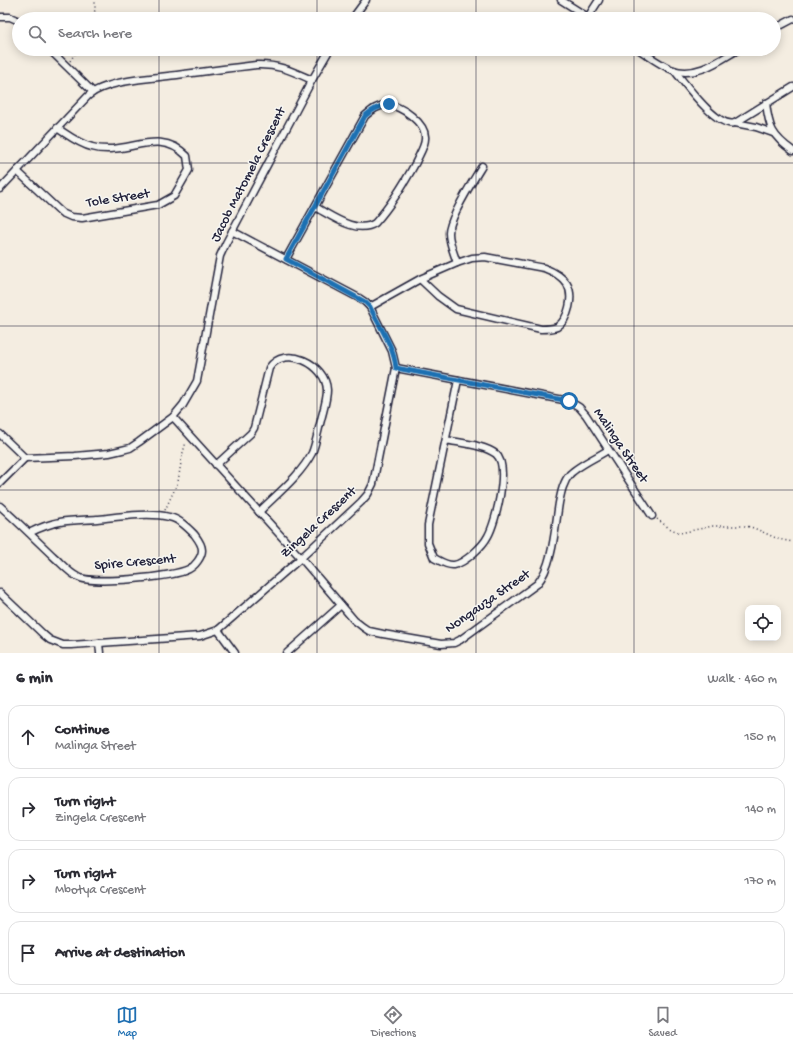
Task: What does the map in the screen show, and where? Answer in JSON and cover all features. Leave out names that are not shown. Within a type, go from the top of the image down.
[{"type":"street","points":[[357,12],[366,0]]},
{"type":"street","points":[[561,0],[580,12]]},
{"type":"street","points":[[592,12],[599,0]]},
{"type":"street","points":[[0,17],[12,18]]},
{"type":"street","points":[[781,26],[793,19]]},
{"type":"street","points":[[56,56],[93,92]]},
{"type":"street","name":"Jacob Matomela Crescent","points":[[24,458],[75,456],[130,448],[173,417],[183,406],[197,381],[220,256],[326,56]]},
{"type":"street","points":[[650,56],[674,70],[712,114],[725,123],[735,123],[756,127],[773,133]]},
{"type":"street","points":[[674,70],[699,71],[727,56]]},
{"type":"street","points":[[0,189],[93,92],[114,84],[269,64],[312,80]]},
{"type":"street","points":[[735,123],[793,87]]},
{"type":"street","points":[[286,259],[365,116],[372,110],[389,104],[408,113],[418,121],[425,133],[426,139],[420,154],[398,194],[375,223],[371,226],[364,227],[352,226],[315,207]]},
{"type":"street","points":[[766,104],[767,114],[773,133],[784,145],[793,151]]},
{"type":"street","name":"Tole Street","points":[[17,171],[62,212],[71,217],[82,218],[158,205],[174,196],[189,170],[187,156],[171,144],[155,142],[119,148],[92,148],[57,128]]},
{"type":"street","points":[[457,263],[451,244],[449,229],[466,192],[482,166]]},
{"type":"street","name":"Zingela Crescent","points":[[0,593],[50,640],[67,645],[200,636],[218,630],[301,558],[368,494],[373,484],[396,368],[392,351],[370,307],[359,298],[232,231]]},
{"type":"street","points":[[370,307],[420,279],[457,263],[472,258],[486,256],[544,268],[552,271],[562,278],[570,293],[567,313],[564,319],[557,326],[549,330],[512,323],[456,309],[438,296],[420,279]]},
{"type":"street","points":[[216,465],[254,428],[257,422],[269,368],[272,363],[278,358],[298,358],[310,364],[320,372],[325,379],[327,391],[316,442],[312,452],[299,472],[259,512]]},
{"type":"street","name":"Malinga Street","points":[[396,368],[569,401],[579,407],[586,415],[652,516]]},
{"type":"street","points":[[446,440],[489,450],[498,457],[502,469],[501,484],[494,520],[487,537],[479,548],[453,565],[445,564],[434,558],[428,543],[428,525],[458,380]]},
{"type":"street","name":"Nongauza Street","points":[[173,417],[301,558],[354,620],[369,631],[441,644],[454,643],[538,584],[542,579],[549,563],[561,495],[566,480],[573,472],[608,450]]},
{"type":"street","points":[[0,434],[24,458],[0,483]]},
{"type":"street","name":"Spire Crescent","points":[[0,506],[29,533],[74,574],[84,579],[109,580],[179,573],[190,569],[200,558],[202,551],[201,545],[189,529],[176,519],[164,516],[135,516],[61,522],[29,533]]},
{"type":"street","points":[[288,653],[341,606]]},
{"type":"street","points":[[218,630],[235,653]]},
{"type":"street","points":[[99,643],[100,653]]},
{"type":"path","points":[[94,12],[96,1]]},
{"type":"path","points":[[66,66],[73,56]]},
{"type":"path","points":[[164,516],[169,500],[178,482],[182,456],[189,435]]},
{"type":"path","points":[[652,516],[669,528],[680,533],[713,526],[746,526],[778,539],[793,542]]},
{"type":"route","points":[[389,104],[372,110],[365,116],[286,259],[365,302],[370,307],[392,351],[396,368],[562,398],[569,401]]}]
